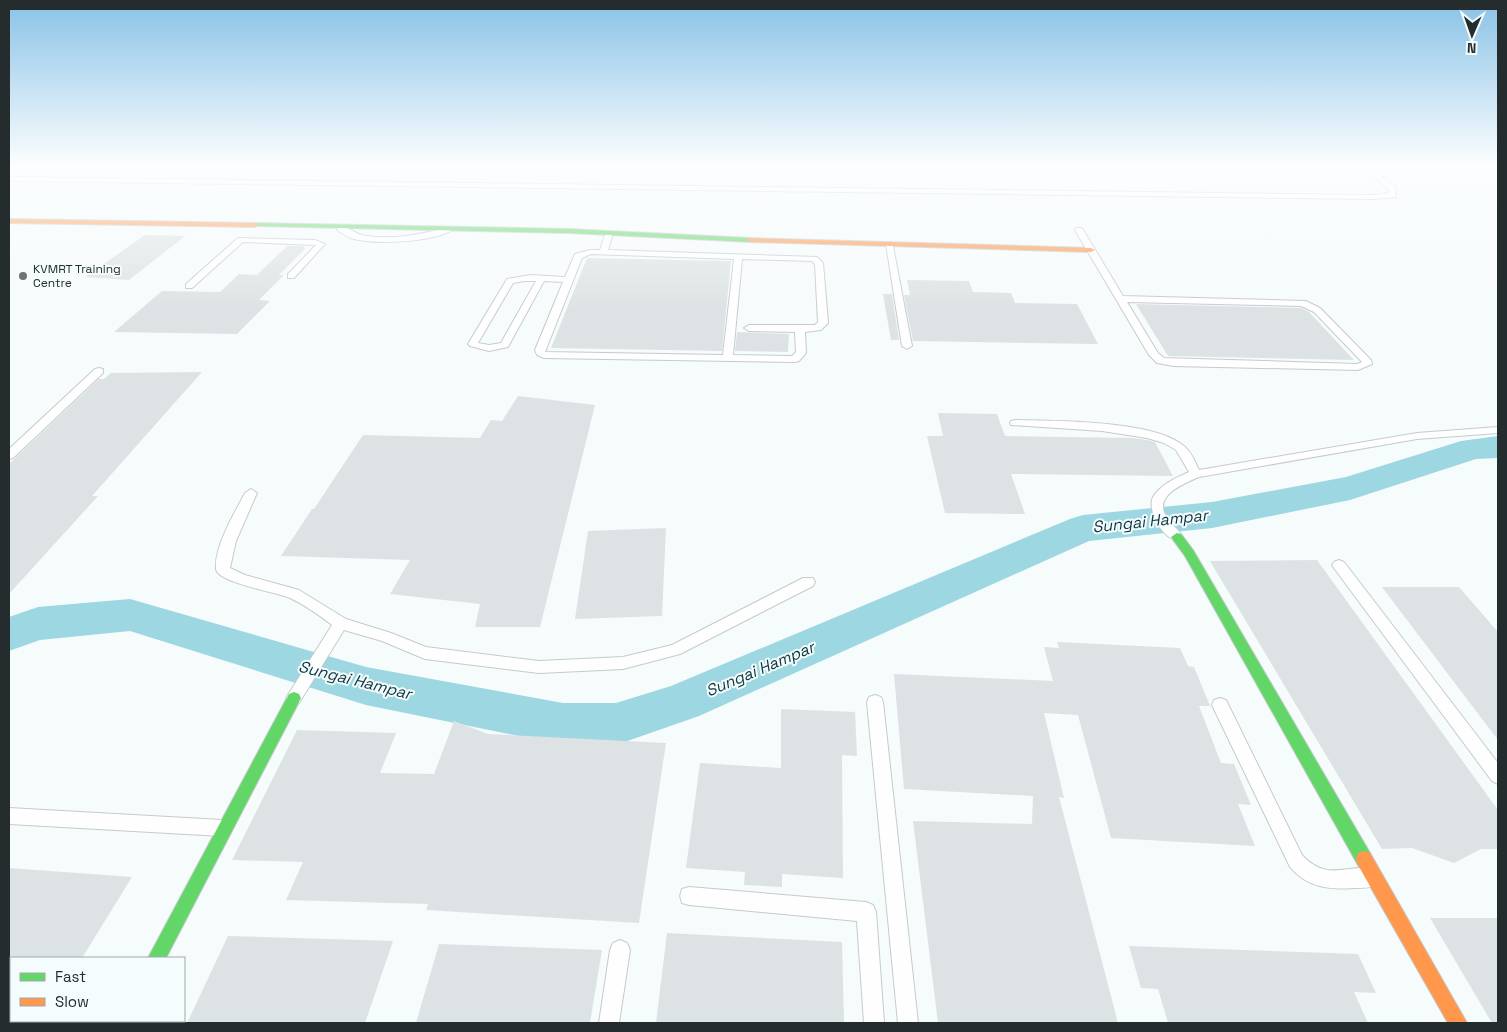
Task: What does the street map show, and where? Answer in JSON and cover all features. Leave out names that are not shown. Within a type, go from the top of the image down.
[{"type":"street","points":[[9,221],[609,233],[627,243],[801,243],[1091,250]]},
{"type":"street","points":[[1177,537],[1189,553],[1373,878],[1458,1023]]},
{"type":"street","points":[[158,957],[294,698]]},
{"type":"lane","points":[[189,286],[258,225]]},
{"type":"lane","points":[[1079,230],[1120,299],[1154,355],[1167,362],[1358,366],[1367,362],[1317,310],[1303,303],[1120,299]]},
{"type":"lane","points":[[603,252],[609,233]]},
{"type":"lane","points":[[241,240],[315,242],[321,244],[291,276]]},
{"type":"lane","points":[[749,328],[818,328],[823,323],[818,260],[809,258],[738,256],[627,243],[603,252],[580,254],[540,353],[544,356],[795,359],[801,353],[800,329]]},
{"type":"lane","points":[[889,246],[907,346]]},
{"type":"lane","points":[[728,358],[738,256]]},
{"type":"lane","points":[[541,279],[505,345],[493,348],[477,347],[473,344],[507,284],[514,280],[541,279],[569,280]]},
{"type":"lane","points":[[9,455],[99,371]]},
{"type":"lane","points":[[1015,423],[1098,427],[1157,437],[1181,448],[1196,474]]},
{"type":"lane","points":[[1177,537],[1158,514],[1157,506],[1160,497],[1170,486],[1196,474],[1417,436],[1498,430]]},
{"type":"lane","points":[[251,493],[227,549],[223,561],[224,570],[232,576],[294,594],[341,622],[386,637],[425,653],[539,667],[623,663],[675,650],[808,582]]},
{"type":"lane","points":[[1339,565],[1498,776]]},
{"type":"lane","points":[[294,698],[341,622]]},
{"type":"lane","points":[[875,702],[908,1023]]},
{"type":"lane","points":[[1220,705],[1296,861],[1303,870],[1313,877],[1324,880],[1373,878]]},
{"type":"lane","points":[[9,816],[225,829]]},
{"type":"lane","points":[[689,896],[866,912],[874,1023]]},
{"type":"lane","points":[[610,1023],[620,950]]},
{"type":"building","points":[[145,235],[185,236],[129,280],[85,277]]},
{"type":"building","points":[[287,246],[303,246],[305,249],[279,275],[284,275],[259,300],[270,301],[237,334],[114,332],[162,291],[220,292],[239,274],[257,275]]},
{"type":"building","points":[[587,258],[731,261],[722,351],[551,348]]},
{"type":"building","points":[[907,280],[969,281],[973,292],[1011,293],[1015,303],[1077,304],[1098,344],[913,341],[904,295],[910,295]]},
{"type":"building","points":[[883,294],[892,294],[899,340],[891,340]]},
{"type":"building","points":[[1136,304],[1301,308],[1309,312],[1354,360],[1168,356]]},
{"type":"building","points":[[737,332],[789,334],[788,352],[735,351]]},
{"type":"building","points":[[202,372],[92,496],[98,496],[9,594],[9,464],[99,379],[104,379],[111,373]]},
{"type":"building","points":[[518,396],[595,405],[540,627],[475,627],[480,604],[390,594],[410,560],[281,556],[363,435],[480,438],[491,420],[502,421]]},
{"type":"building","points":[[938,413],[997,414],[1005,436],[1132,438],[1155,442],[1173,476],[1011,474],[1025,514],[945,513],[927,436],[943,436]]},
{"type":"building","points":[[666,528],[662,616],[575,619],[588,531]]},
{"type":"building","points":[[1317,560],[1498,810],[1498,849],[1481,849],[1454,863],[1412,848],[1382,849],[1210,561]]},
{"type":"building","points":[[1382,587],[1459,587],[1498,632],[1498,740]]},
{"type":"building","points":[[1057,642],[1180,648],[1188,666],[1194,667],[1210,706],[1199,706],[1221,763],[1234,764],[1251,805],[1238,804],[1255,846],[1111,838],[1078,715],[1044,713],[1064,798],[1059,797],[1118,1023],[938,1023],[913,821],[1032,824],[1033,796],[904,789],[894,674],[1053,681],[1044,647],[1059,648]]},
{"type":"building","points":[[781,709],[855,712],[857,756],[842,755],[843,878],[782,874],[782,887],[744,885],[745,872],[686,868],[700,763],[781,768]]},
{"type":"building","points":[[454,721],[488,734],[666,743],[639,923],[426,910],[428,904],[286,900],[303,862],[232,860],[297,730],[396,733],[380,773],[434,774]]},
{"type":"building","points":[[9,868],[132,877],[83,957],[9,958]]},
{"type":"building","points":[[1430,918],[1498,918],[1498,1023],[1492,1023]]},
{"type":"building","points":[[667,933],[842,942],[844,1023],[656,1023]]},
{"type":"building","points":[[228,936],[393,941],[365,1023],[187,1023]]},
{"type":"building","points":[[439,944],[602,950],[590,1023],[416,1023]]},
{"type":"building","points":[[1129,946],[1358,954],[1376,993],[1354,992],[1368,1023],[1168,1023],[1158,989],[1141,988]]},
{"type":"waterway","name":"Sungai Hampar","points":[[9,634],[38,624],[130,615],[366,686],[563,724],[616,724],[682,702],[1083,528],[1212,515],[1350,488],[1473,449],[1498,447]]},
{"type":"traffic: fast","points":[[255,225],[569,231],[751,240]]},
{"type":"traffic: fast","points":[[1177,537],[1189,553],[1364,859]]},
{"type":"traffic: fast","points":[[158,957],[294,698]]},
{"type":"traffic: slow","points":[[9,221],[255,225]]},
{"type":"traffic: slow","points":[[751,240],[1091,250]]},
{"type":"traffic: slow","points":[[1364,859],[1458,1023]]},
{"type":"place","name":"KVMRT Training Centre","points":[[23,276]]}]
